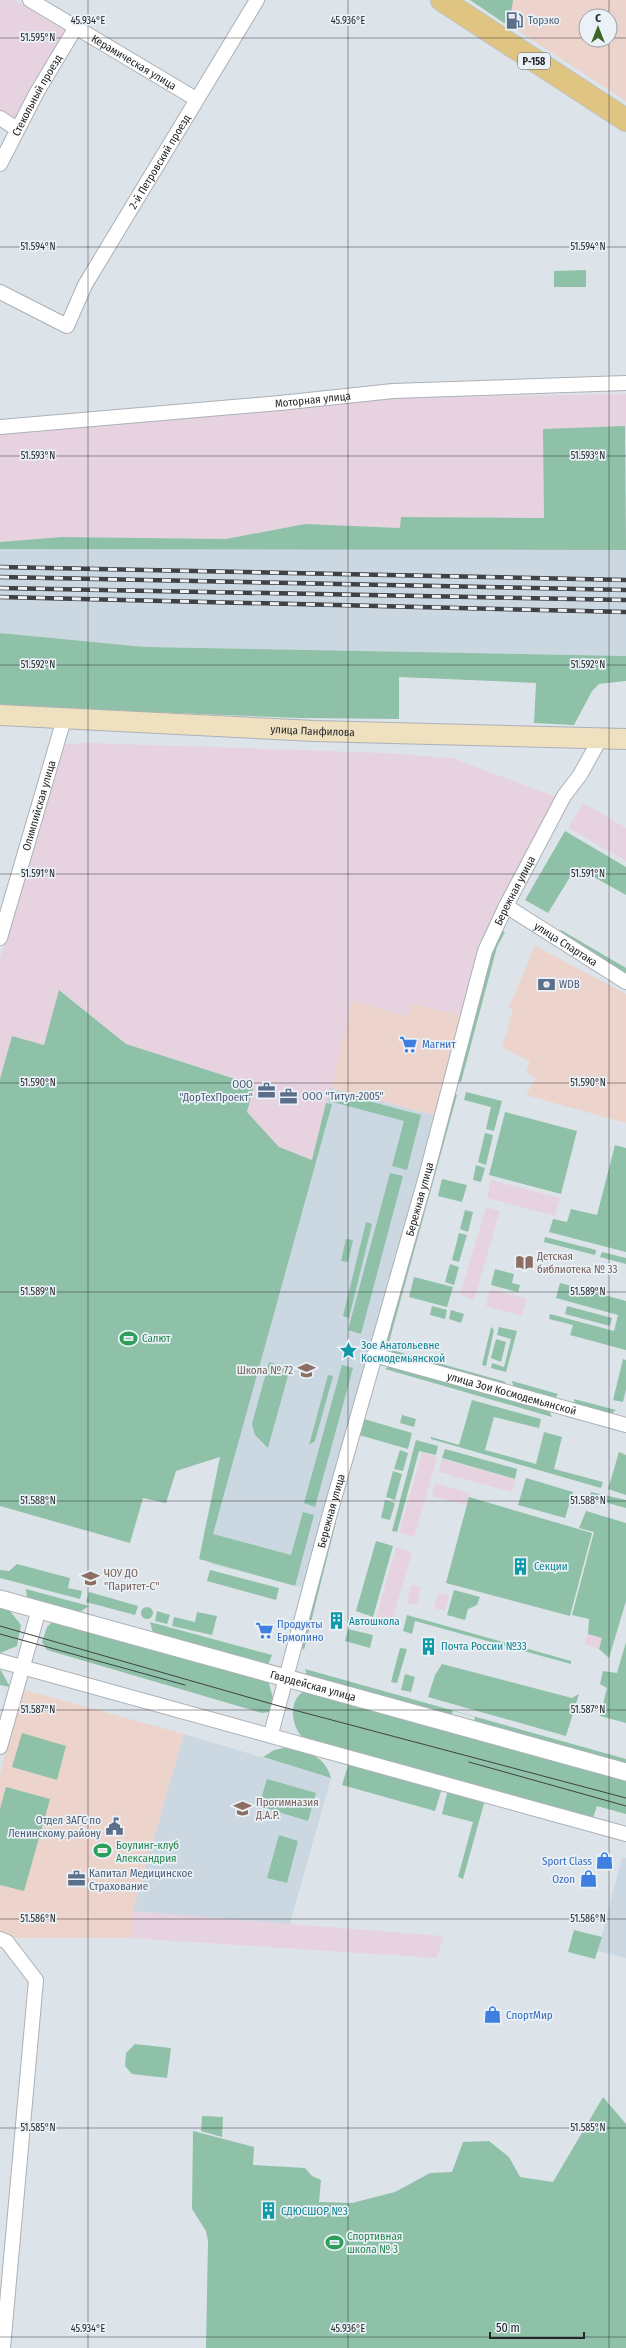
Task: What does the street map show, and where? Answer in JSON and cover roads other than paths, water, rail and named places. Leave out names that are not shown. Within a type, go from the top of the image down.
[{"type":"main road","name":"Р-158","points":[[442,0],[626,120]]},
{"type":"main road","name":"улица Панфилова","points":[[0,715],[314,731],[626,739]]},
{"type":"street","name":"Керамическая улица","points":[[30,0],[196,99]]},
{"type":"street","name":"2-й Петровский проезд","points":[[0,292],[67,326],[85,285],[145,188],[196,99],[257,0]]},
{"type":"street","name":"Стекольный проезд","points":[[0,164],[18,129],[76,28]]},
{"type":"street","points":[[0,118],[18,129]]},
{"type":"street","name":"Моторная улица","points":[[0,427],[280,403],[393,390],[626,383]]},
{"type":"street","name":"Олимпийская улица","points":[[0,938],[64,719]]},
{"type":"street","name":"Бережная улица","points":[[271,1734],[374,1355],[425,1180],[485,951],[506,906],[564,796],[580,775],[600,739]]},
{"type":"street","name":"улица Спартака","points":[[506,906],[626,982]]},
{"type":"street","name":"улица Зои Космодемьянской","points":[[374,1355],[626,1425]]},
{"type":"street","name":"Гвардейская улица","points":[[0,1599],[626,1772]]},
{"type":"street","points":[[0,1747],[39,1609]]},
{"type":"street","points":[[0,1661],[271,1734],[626,1834]]},
{"type":"street","points":[[0,1939],[7,1942],[36,1980],[5,2275],[3,2348]]},
{"type":"tram line","points":[[0,1626],[279,1706],[626,1798]]},
{"type":"tram line","points":[[0,1634],[185,1685]]},
{"type":"tram line","points":[[469,1762],[626,1806]]},
{"type":"railway","points":[[0,567],[626,580]]},
{"type":"railway","points":[[0,577],[626,590]]},
{"type":"railway","points":[[0,588],[626,600]]},
{"type":"railway","points":[[0,597],[626,612]]},
{"type":"place","name":"Торэко","points":[[515,20]]},
{"type":"place","name":"WDB","points":[[546,984]]},
{"type":"place","name":"Магнит","points":[[409,1044]]},
{"type":"place","name":"ООО \"ДорТехПроект\"","points":[[266,1090]]},
{"type":"place","name":"ООО \"Титул-2005\"","points":[[289,1096]]},
{"type":"place","name":"Детская библиотека № 33","points":[[524,1262]]},
{"type":"place","name":"Салют","points":[[129,1338]]},
{"type":"place","name":"Зое Анатольевне Космодемьянской","points":[[348,1351]]},
{"type":"place","name":"Школа № 72","points":[[306,1370]]},
{"type":"place","name":"Секции","points":[[521,1566]]},
{"type":"place","name":"ЧОУ ДО \"Паритет-С\"","points":[[91,1579]]},
{"type":"place","name":"Автошкола","points":[[336,1621]]},
{"type":"place","name":"Продукты Ермолино","points":[[264,1630]]},
{"type":"place","name":"Почта России №33","points":[[428,1646]]},
{"type":"place","name":"Прогимназия Д.А.Р.","points":[[243,1808]]},
{"type":"place","name":"Отдел ЗАГС по Ленинскому району","points":[[114,1826]]},
{"type":"place","name":"Боулинг-клуб Александрия","points":[[103,1851]]},
{"type":"place","name":"Sport Class","points":[[605,1861]]},
{"type":"place","name":"Капитал Медицинское Страхование","points":[[76,1879]]},
{"type":"place","name":"Ozon","points":[[588,1879]]},
{"type":"place","name":"СпортМир","points":[[493,2015]]},
{"type":"place","name":"СДЮСШОР №3","points":[[268,2211]]},
{"type":"place","name":"Спортивная школа № 3","points":[[334,2242]]}]
